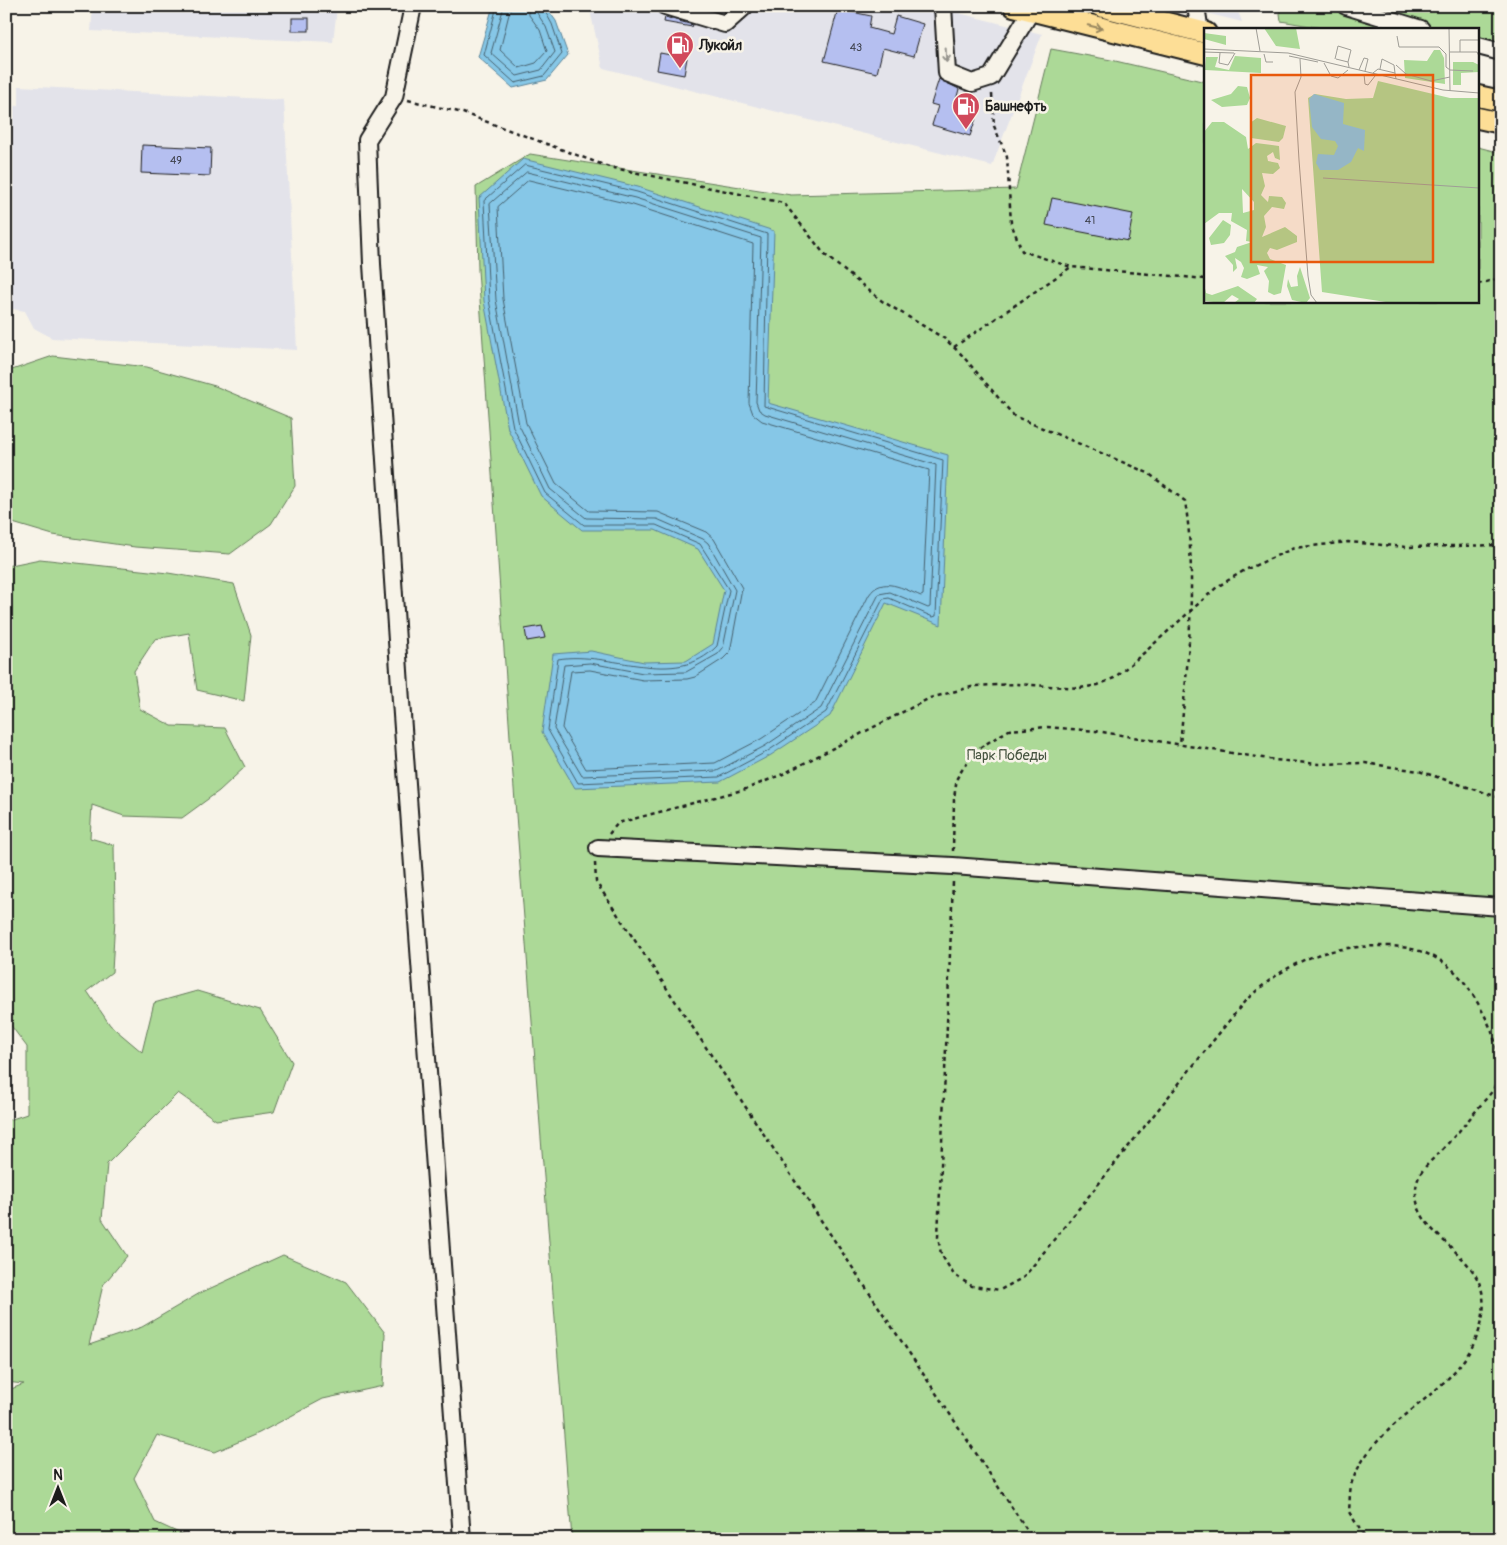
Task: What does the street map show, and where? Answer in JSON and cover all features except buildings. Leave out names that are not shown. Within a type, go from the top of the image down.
[{"type":"main road","points":[[1100,6],[1203,32]]},
{"type":"main road","points":[[1023,9],[1204,54]]},
{"type":"main road","points":[[1480,96],[1501,101]]},
{"type":"main road","points":[[1480,118],[1501,123]]},
{"type":"lane","points":[[413,6],[413,15],[394,97],[367,140],[372,264],[401,701],[462,1539]]},
{"type":"lane","points":[[665,6],[725,24],[745,6]]},
{"type":"lane","points":[[943,6],[947,73],[972,83],[991,77],[1023,9]]},
{"type":"lane","points":[[1196,6],[1203,32]]},
{"type":"lane","points":[[1346,6],[1418,28]]},
{"type":"lane","points":[[1480,47],[1501,52]]},
{"type":"lane","points":[[598,848],[953,866],[1501,907]]},
{"type":"path","points":[[991,77],[994,126],[1007,157],[1011,223],[1022,251],[1071,267],[1204,279]]},
{"type":"path","points":[[394,97],[462,112],[609,167],[784,203],[825,255],[882,301],[945,339],[1014,416],[1148,473],[1185,501],[1190,535],[1192,609],[1180,745]]},
{"type":"path","points":[[954,347],[1071,267]]},
{"type":"path","points":[[1480,283],[1501,278]]},
{"type":"path","points":[[1033,1539],[596,882],[594,865],[598,848],[618,823],[746,789],[791,770],[930,698],[975,686],[1016,684],[1080,688],[1098,685],[1114,678],[1217,587],[1244,570],[1294,548],[1348,542],[1407,547],[1501,545]]},
{"type":"path","points":[[1366,1539],[1349,1512],[1353,1478],[1377,1440],[1461,1366],[1478,1334],[1485,1304],[1479,1277],[1421,1212],[1416,1189],[1420,1173],[1464,1127],[1494,1088],[1499,1058],[1490,1024],[1466,983],[1444,960],[1418,950],[1388,946],[1347,947],[1307,957],[1270,978],[1244,1001],[1024,1277],[1000,1290],[972,1286],[954,1275],[941,1254],[938,1237],[951,958],[954,798],[957,778],[974,751],[1009,730],[1047,727],[1096,731],[1275,760],[1318,764],[1365,763],[1419,771],[1501,798]]},
{"type":"shaded area","points":[[93,6],[354,6],[337,8],[333,42],[91,31]]},
{"type":"shaded area","points":[[589,6],[931,6],[1042,34],[992,166],[603,68]]},
{"type":"shaded area","points":[[1178,6],[1236,6],[1242,22]]},
{"type":"shaded area","points":[[19,86],[284,100],[297,350],[52,338],[34,328],[25,311],[6,308],[6,106],[19,106]]},
{"type":"green space","points":[[1279,6],[1501,6],[1501,57],[1480,54],[1480,28],[1322,28],[1281,21]]},
{"type":"green space","name":"Парк Победы","points":[[1051,49],[1111,60],[1204,82],[1204,302],[1480,302],[1480,148],[1501,153],[1501,1539],[572,1539],[510,737],[478,270],[476,187],[530,154],[791,195],[1016,189]]},
{"type":"green space","points":[[53,356],[147,367],[215,386],[291,418],[295,486],[271,524],[230,554],[135,547],[53,535],[6,521],[6,372]]},
{"type":"green space","points":[[40,559],[168,573],[234,584],[251,635],[244,701],[197,690],[189,633],[155,639],[134,671],[140,709],[172,726],[225,728],[245,767],[219,791],[182,818],[124,816],[92,805],[90,838],[114,845],[115,918],[112,972],[87,991],[110,1025],[142,1052],[154,1003],[197,991],[260,1010],[292,1062],[274,1112],[216,1120],[178,1093],[107,1164],[102,1219],[127,1256],[103,1285],[89,1345],[142,1327],[200,1293],[283,1255],[346,1282],[385,1333],[383,1386],[323,1399],[259,1433],[215,1452],[157,1435],[134,1478],[155,1522],[192,1539],[6,1539],[6,1391],[24,1384],[6,1382],[6,1121],[27,1114],[27,1047],[6,1019],[6,566]]},
{"type":"water","points":[[493,6],[545,6],[556,21],[568,55],[547,80],[513,88],[478,57]]},
{"type":"water","points":[[523,159],[638,187],[774,231],[768,403],[948,455],[941,625],[886,603],[830,716],[771,755],[720,782],[575,788],[542,732],[553,654],[591,651],[644,662],[686,661],[713,644],[724,590],[698,549],[655,530],[582,530],[541,496],[508,429],[484,301],[479,198]]},
{"type":"place","name":"Лукойл","points":[[680,69]]},
{"type":"place","name":"Башнефть","points":[[966,130]]}]
